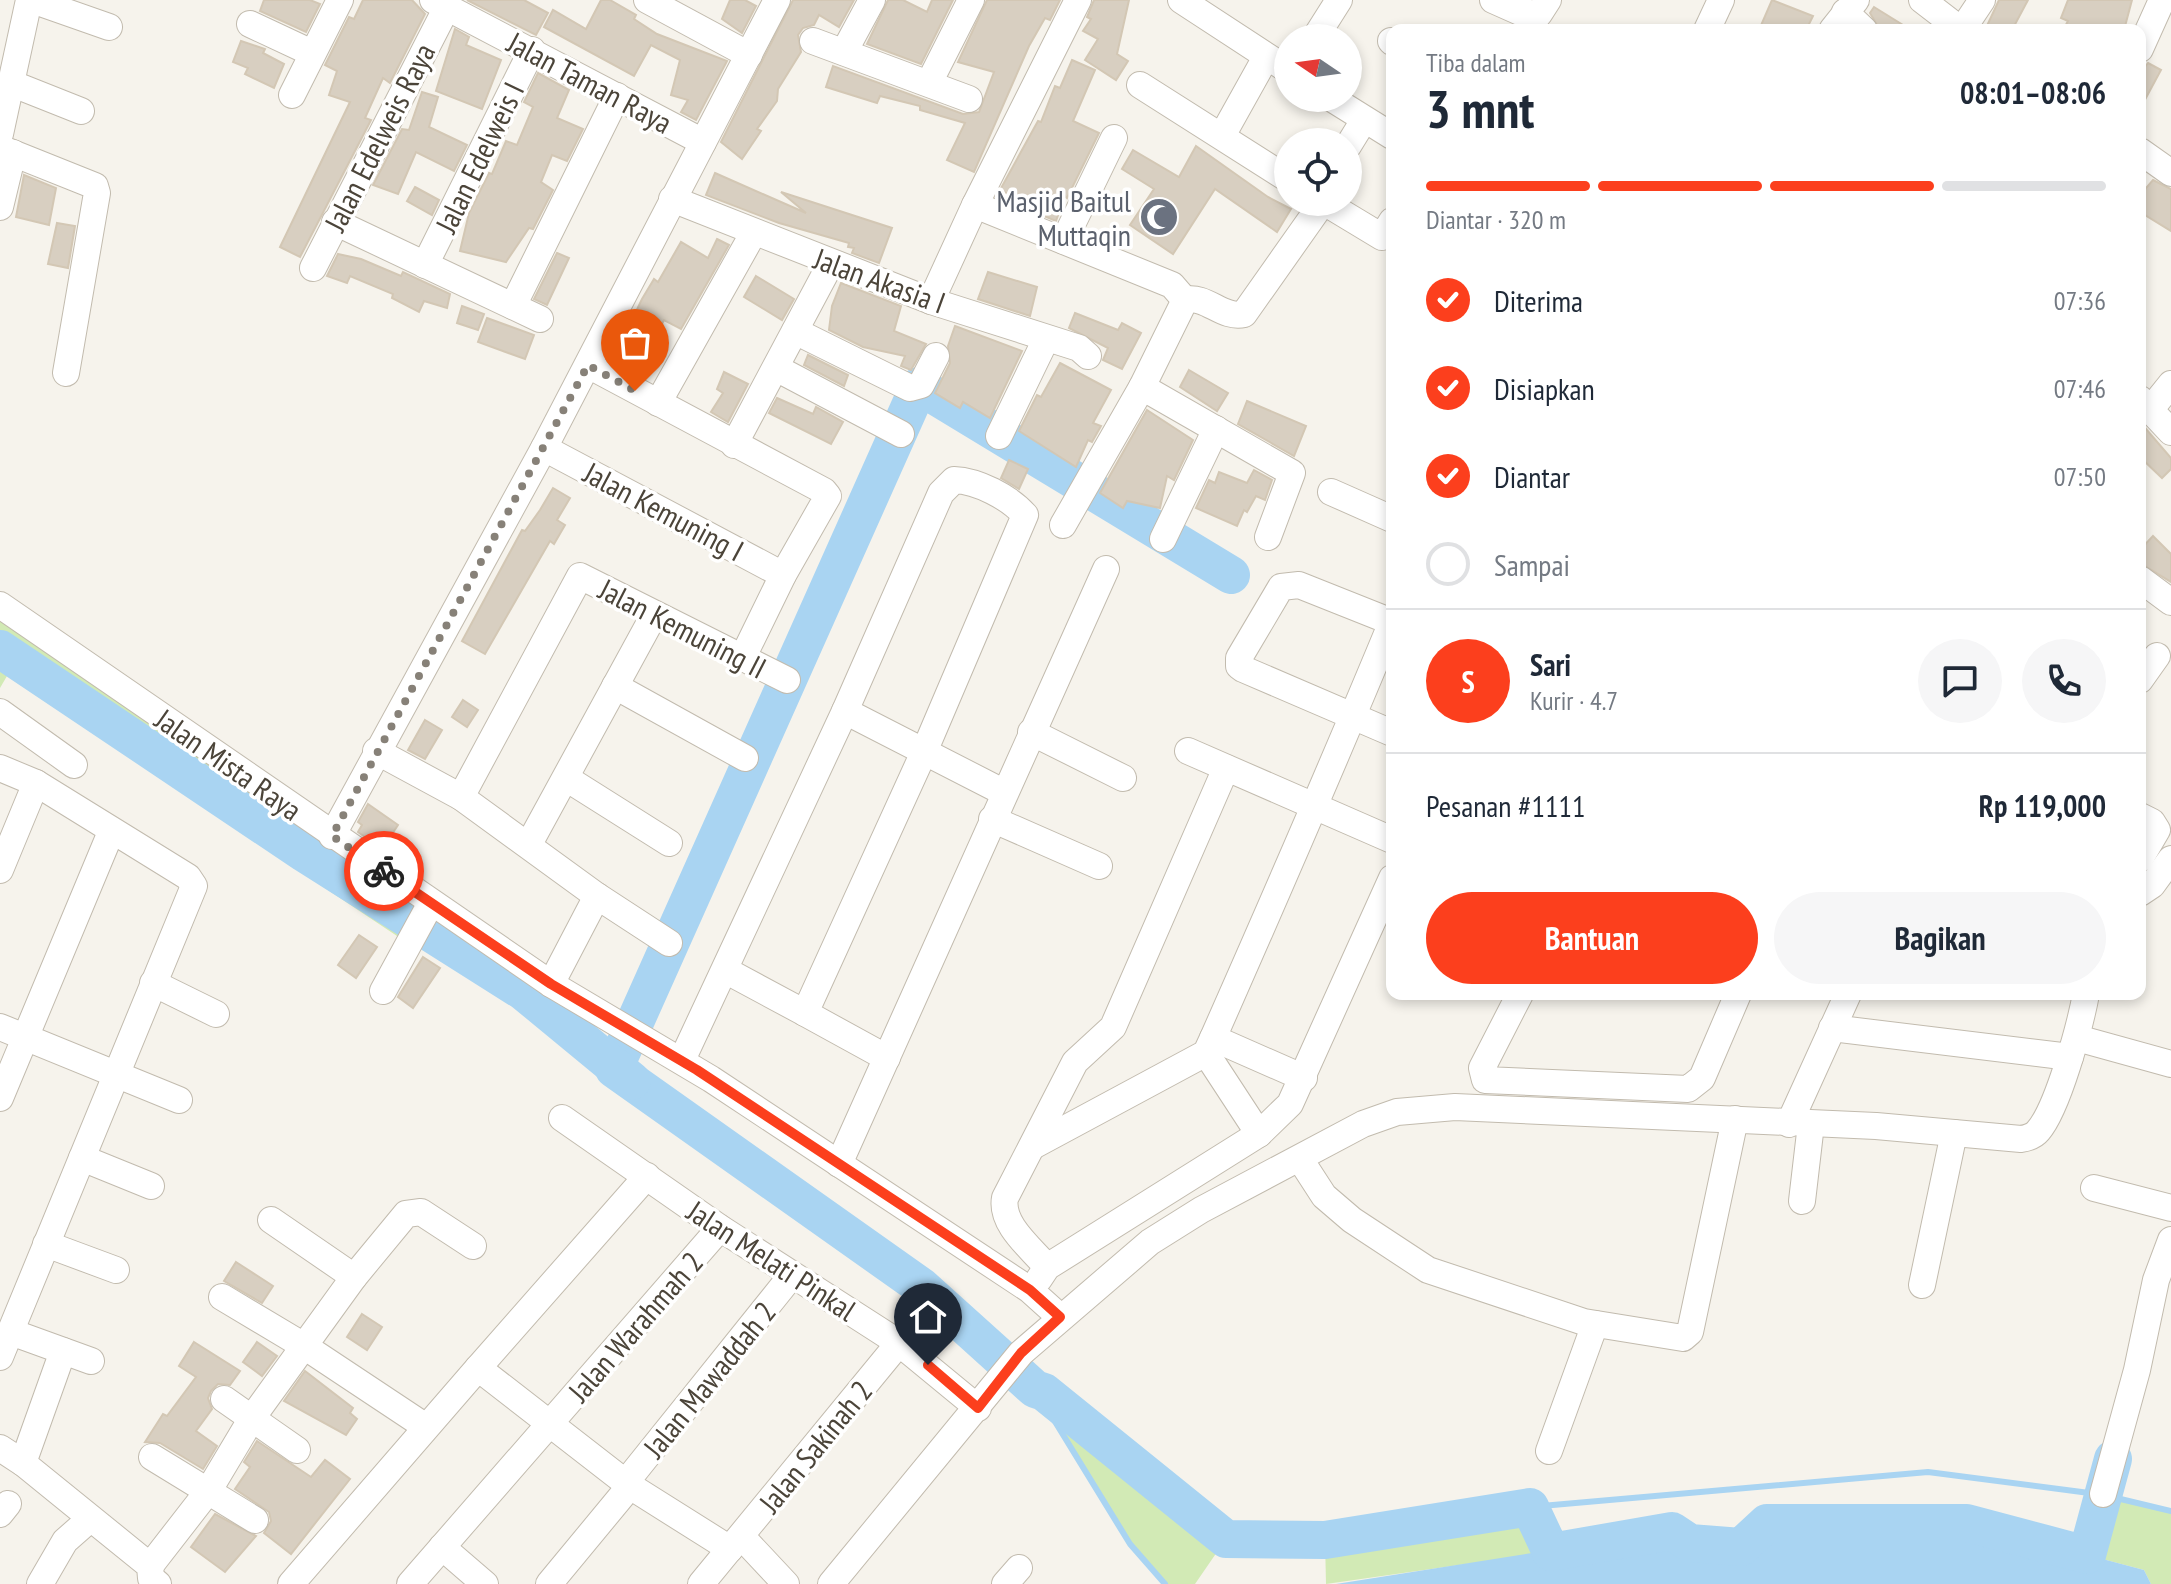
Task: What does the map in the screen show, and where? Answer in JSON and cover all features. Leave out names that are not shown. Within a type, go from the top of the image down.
[{"type":"street","points":[[0,207],[4,145],[30,0],[109,27]]},
{"type":"street","points":[[292,95],[340,0]]},
{"type":"street","points":[[647,0],[749,55]]},
{"type":"street","points":[[332,836],[544,448],[777,0]]},
{"type":"street","points":[[844,52],[872,0]]},
{"type":"street","points":[[929,83],[971,0]]},
{"type":"street","points":[[931,301],[975,205],[1078,0]]},
{"type":"street","points":[[1181,0],[1217,10],[1274,60]]},
{"type":"street","points":[[1324,24],[1339,0]]},
{"type":"street","points":[[1493,0],[1520,12],[1539,14],[1548,0]]},
{"type":"street","points":[[1710,24],[1721,0]]},
{"type":"street","points":[[1922,0],[1954,24]]},
{"type":"street","points":[[1966,24],[1982,0]]},
{"type":"street","points":[[2146,36],[2162,0]]},
{"type":"street","name":"Jalan Taman Raya","points":[[440,4],[703,142]]},
{"type":"street","name":"Jalan Edelweis Raya","points":[[313,268],[440,4]]},
{"type":"street","points":[[250,24],[312,53]]},
{"type":"street","points":[[813,41],[969,99]]},
{"type":"street","name":"Jalan Edelweis I","points":[[425,265],[532,50]]},
{"type":"street","points":[[1222,136],[1274,67]]},
{"type":"street","points":[[13,84],[81,111]]},
{"type":"street","points":[[1140,85],[1274,170]]},
{"type":"street","points":[[513,306],[617,96]]},
{"type":"street","points":[[1352,112],[1386,133]]},
{"type":"street","points":[[1359,128],[1364,120]]},
{"type":"street","points":[[1064,241],[1114,138]]},
{"type":"street","points":[[4,145],[89,183],[97,193],[66,373]]},
{"type":"street","points":[[2146,155],[2171,173]]},
{"type":"street","name":"Jalan Akasia I","points":[[672,199],[931,301],[1079,348],[1088,356]]},
{"type":"street","points":[[975,205],[1172,285],[1185,300]]},
{"type":"street","points":[[1185,300],[1196,298],[1235,316],[1244,314],[1314,216]]},
{"type":"street","points":[[1347,216],[1382,237],[1386,231]]},
{"type":"street","points":[[335,222],[540,319]]},
{"type":"street","points":[[658,403],[754,232]]},
{"type":"street","points":[[734,445],[831,263]]},
{"type":"street","points":[[1063,525],[1142,387],[1185,300]]},
{"type":"street","points":[[795,331],[910,388],[921,385],[936,356]]},
{"type":"street","points":[[999,436],[1046,339]]},
{"type":"street","points":[[588,365],[824,491],[828,496],[783,575],[742,659]]},
{"type":"street","points":[[776,368],[901,434]]},
{"type":"street","points":[[2146,404],[2171,384]]},
{"type":"street","points":[[1142,387],[1292,473],[1268,537]]},
{"type":"street","points":[[2146,406],[2171,432]]},
{"type":"street","points":[[1163,539],[1216,429]]},
{"type":"street","name":"Jalan Kemuning I","points":[[544,448],[783,575]]},
{"type":"street","points":[[682,1060],[845,711],[941,493],[954,480],[967,480],[1002,497],[1025,515],[924,752],[805,1013]]},
{"type":"street","points":[[1331,492],[1386,516]]},
{"type":"street","points":[[839,1164],[1003,792],[1106,569]]},
{"type":"street","name":"Jalan Kemuning II","points":[[461,797],[580,576],[787,680]]},
{"type":"street","points":[[2146,583],[2171,602]]},
{"type":"street","points":[[1386,620],[1287,584],[1281,587],[1239,658],[1239,666],[1386,731]]},
{"type":"street","name":"Jalan Mista Raya","points":[[0,605],[551,984],[682,1060],[1030,1290],[1060,1317]]},
{"type":"street","points":[[529,844],[654,615]]},
{"type":"street","points":[[1033,1146],[1210,1046],[1386,637]]},
{"type":"street","points":[[2146,672],[2157,656]]},
{"type":"street","points":[[615,686],[745,758]]},
{"type":"street","points":[[845,711],[1003,792]]},
{"type":"street","points":[[0,712],[74,765]]},
{"type":"street","points":[[1031,732],[1123,778]]},
{"type":"street","points":[[376,751],[461,797],[597,896],[669,943]]},
{"type":"street","points":[[1188,751],[1386,837]]},
{"type":"street","points":[[0,768],[36,783],[194,882],[0,1357]]},
{"type":"street","points":[[1047,1267],[1007,1220],[1003,1209],[1075,1062],[1113,1027],[1226,768]]},
{"type":"street","points":[[566,778],[669,843]]},
{"type":"street","points":[[0,870],[36,783]]},
{"type":"street","points":[[2146,850],[2156,835],[2156,818]]},
{"type":"street","points":[[992,819],[1099,866]]},
{"type":"street","points":[[0,1098],[111,832]]},
{"type":"street","points":[[2154,891],[2171,859]]},
{"type":"street","points":[[1030,1290],[1047,1267],[1259,1134],[1281,1116],[1304,1078],[1386,892]]},
{"type":"street","points":[[551,984],[597,896]]},
{"type":"street","points":[[383,991],[431,903]]},
{"type":"street","points":[[725,970],[887,1058]]},
{"type":"street","points":[[153,983],[216,1014]]},
{"type":"street","points":[[1517,1000],[1482,1068],[1485,1080],[1492,1084],[1688,1089],[1702,1078],[1735,1000]]},
{"type":"street","points":[[1802,1201],[1800,1124],[1832,1028],[1845,1000]]},
{"type":"street","points":[[831,1584],[1021,1353],[1060,1317],[1150,1242],[1201,1210],[1363,1124],[1397,1112],[1455,1107],[1735,1119],[2030,1137],[2046,1117],[2074,1047],[2085,1000]]},
{"type":"street","points":[[0,1027],[179,1100]]},
{"type":"street","points":[[1832,1028],[2074,1047],[2171,1064]]},
{"type":"street","points":[[1210,1046],[1304,1078]]},
{"type":"street","points":[[1210,1046],[1259,1134]]},
{"type":"street","name":"Jalan Melati Pinkal","points":[[562,1118],[720,1228],[986,1398]]},
{"type":"street","points":[[1300,1159],[1334,1204],[1428,1270],[1595,1324],[1683,1338],[1690,1332],[1735,1119]]},
{"type":"street","points":[[1922,1285],[1954,1133]]},
{"type":"street","points":[[82,1158],[151,1186]]},
{"type":"street","points":[[291,1584],[647,1176]]},
{"type":"street","points":[[2094,1188],[2171,1208]]},
{"type":"street","points":[[0,1448],[23,1463],[154,1575],[252,1418],[354,1277],[410,1211],[421,1212],[473,1246]]},
{"type":"street","points":[[271,1220],[354,1277]]},
{"type":"street","name":"Jalan Warahmah 2","points":[[410,1584],[720,1228]]},
{"type":"street","points":[[2103,1494],[2137,1370],[2156,1280],[2171,1240]]},
{"type":"street","points":[[46,1244],[116,1270]]},
{"type":"street","name":"Jalan Mawaddah 2","points":[[549,1584],[792,1275]]},
{"type":"street","points":[[222,1297],[304,1346],[426,1427]]},
{"type":"street","points":[[1549,1451],[1595,1324]]},
{"type":"street","points":[[11,1332],[91,1361]]},
{"type":"street","name":"Jalan Sakinah 2","points":[[701,1584],[899,1343]]},
{"type":"street","points":[[23,1463],[63,1351]]},
{"type":"street","points":[[478,1368],[628,1484],[736,1543],[786,1584]]},
{"type":"street","points":[[224,1399],[297,1450]]},
{"type":"street","points":[[152,1457],[255,1520]]},
{"type":"street","points":[[50,1580],[65,1541],[90,1519]]},
{"type":"street","points":[[442,1547],[485,1584]]},
{"type":"green space","points":[[0,605],[431,903],[409,944],[7,676],[0,688]]},
{"type":"green space","points":[[1022,1356],[1044,1392],[1226,1539],[1195,1584],[1165,1584],[1129,1544],[1037,1397],[1006,1384]]},
{"type":"green space","points":[[2103,1494],[2171,1510],[2171,1584],[2151,1584],[2144,1570],[2087,1555]]},
{"type":"green space","points":[[1530,1507],[1551,1552],[1326,1584],[1325,1540]]},
{"type":"water","points":[[1767,1523],[1967,1523],[2144,1570],[2151,1584],[1336,1584],[1672,1531],[1691,1543],[1741,1547]]},
{"type":"building","points":[[264,0],[310,0],[320,4],[306,32],[260,11]]},
{"type":"building","points":[[363,0],[412,0],[425,14],[390,83],[383,78],[365,118],[371,120],[300,257],[280,247],[350,102],[329,95],[337,71],[325,65],[349,17],[354,19]]},
{"type":"building","points":[[467,0],[524,0],[548,13],[536,35]]},
{"type":"building","points":[[601,0],[610,0],[636,15],[634,19],[657,34],[727,61],[696,120],[681,112],[688,100],[671,95],[680,60],[651,45],[634,76],[544,27],[553,10],[586,29]]},
{"type":"building","points":[[730,0],[745,0],[756,6],[742,33],[722,19]]},
{"type":"building","points":[[793,0],[854,0],[839,27],[819,15],[814,25],[803,28],[798,35],[801,52],[778,89],[777,101],[757,129],[761,131],[742,159],[721,142]]},
{"type":"building","points":[[888,0],[903,0],[927,12],[932,0],[953,0],[921,64],[867,44]]},
{"type":"building","points":[[987,0],[1060,0],[1050,20],[1045,18],[1029,46],[974,172],[947,160],[965,123],[920,110],[920,106],[880,96],[877,103],[826,87],[833,66],[963,114],[979,112],[994,72],[958,62]]},
{"type":"building","points":[[1094,0],[1129,0],[1117,54],[1128,61],[1116,80],[1085,60],[1098,39],[1083,31],[1091,19],[1087,17]]},
{"type":"building","points":[[1772,0],[1813,16],[1809,24],[1762,24]]},
{"type":"building","points":[[1999,0],[2028,0],[2015,24],[1988,24]]},
{"type":"building","points":[[2068,0],[2132,0],[2126,24],[2066,24],[2068,21],[2061,18]]},
{"type":"building","points":[[1874,7],[1901,24],[1876,24],[1870,13]]},
{"type":"building","points":[[455,29],[469,37],[466,45],[501,60],[482,109],[436,91]]},
{"type":"building","points":[[241,41],[265,49],[263,53],[284,64],[274,88],[245,74],[248,68],[233,62]]},
{"type":"building","points":[[1072,60],[1095,70],[1073,121],[1099,133],[1067,198],[1065,196],[1056,221],[1007,201],[1010,195],[1000,190],[1038,121],[1041,122],[1055,86],[1060,88]]},
{"type":"building","points":[[2148,63],[2161,70],[2146,98]]},
{"type":"building","points":[[538,73],[569,90],[557,118],[583,129],[567,161],[552,155],[541,182],[553,190],[533,229],[529,228],[506,262],[460,251],[469,213],[489,173],[492,174],[506,141],[517,145],[533,107],[524,102]]},
{"type":"building","points":[[422,92],[438,97],[429,127],[467,145],[454,171],[416,152],[398,194],[373,185],[402,129],[409,130]]},
{"type":"building","points":[[1196,146],[1274,200],[1274,216],[1287,216],[1277,232],[1215,189],[1173,254],[1130,225],[1154,189],[1122,169],[1133,150],[1179,177]]},
{"type":"building","points":[[715,173],[806,213],[781,192],[892,228],[879,263],[852,253],[854,248],[848,247],[849,243],[779,223],[706,195]]},
{"type":"building","points":[[24,175],[56,188],[49,225],[16,217]]},
{"type":"building","points":[[2153,180],[2171,189],[2171,231],[2146,216],[2146,188]]},
{"type":"building","points":[[415,187],[439,200],[432,215],[407,201]]},
{"type":"building","points":[[57,223],[75,226],[68,268],[48,264]]},
{"type":"building","points":[[717,239],[729,245],[681,329],[664,320],[645,356],[625,345],[636,325],[631,322],[642,299],[654,279],[658,282],[681,242],[708,258]]},
{"type":"building","points":[[557,253],[569,258],[547,305],[534,299]]},
{"type":"building","points":[[338,254],[361,259],[401,276],[403,272],[450,294],[447,308],[424,301],[419,312],[392,298],[393,294],[350,276],[347,283],[327,276]]},
{"type":"building","points":[[988,272],[1037,287],[1030,316],[978,299]]},
{"type":"building","points":[[756,276],[794,299],[782,320],[744,297]]},
{"type":"building","points":[[841,283],[901,306],[894,331],[926,344],[911,370],[901,366],[905,356],[863,347],[829,330],[832,306]]},
{"type":"building","points":[[462,306],[484,314],[478,330],[457,323]]},
{"type":"building","points":[[1075,313],[1118,330],[1122,323],[1141,333],[1122,369],[1103,360],[1108,348],[1069,328]]},
{"type":"building","points":[[487,318],[534,335],[525,359],[478,342]]},
{"type":"building","points":[[955,326],[1022,351],[990,418],[963,402],[960,408],[935,393],[950,363],[948,346]]},
{"type":"building","points":[[808,355],[848,375],[844,386],[804,365]]},
{"type":"building","points":[[1060,363],[1111,390],[1093,423],[1101,426],[1092,442],[1088,440],[1076,467],[1019,431],[1037,395],[1041,397]]},
{"type":"building","points":[[1189,370],[1228,393],[1217,411],[1180,387]]},
{"type":"building","points":[[724,372],[748,384],[728,422],[711,412],[723,393],[717,389]]},
{"type":"building","points":[[777,398],[813,414],[816,407],[843,422],[831,444],[769,413]]},
{"type":"building","points":[[1247,401],[1306,426],[1294,456],[1238,424]]},
{"type":"building","points":[[1147,410],[1193,440],[1174,480],[1167,476],[1160,508],[1127,501],[1123,508],[1100,493]]},
{"type":"building","points":[[2146,429],[2171,458],[2171,469],[2162,478],[2146,463]]},
{"type":"building","points":[[1009,460],[1028,469],[1019,489],[1001,478]]},
{"type":"building","points":[[1254,470],[1272,480],[1265,500],[1256,496],[1247,512],[1244,510],[1237,526],[1196,508],[1209,480],[1215,483],[1219,472],[1247,483]]},
{"type":"building","points":[[553,488],[570,498],[557,520],[565,525],[554,544],[550,541],[485,654],[462,641],[522,530],[525,531]]},
{"type":"building","points":[[2153,536],[2171,554],[2171,582],[2146,567],[2146,544]]},
{"type":"building","points":[[463,700],[478,710],[467,727],[452,717]]},
{"type":"building","points":[[425,720],[442,730],[425,759],[408,750]]},
{"type":"building","points":[[368,804],[398,825],[382,849],[358,832],[362,825],[358,822]]},
{"type":"building","points":[[359,935],[377,947],[356,978],[338,965]]},
{"type":"building","points":[[423,957],[440,968],[413,1008],[398,997]]},
{"type":"building","points":[[236,1262],[273,1286],[262,1303],[224,1281]]},
{"type":"building","points":[[362,1314],[382,1327],[367,1350],[347,1337]]},
{"type":"building","points":[[194,1342],[240,1371],[230,1385],[218,1384],[208,1398],[212,1409],[196,1431],[217,1446],[203,1469],[160,1443],[145,1442],[163,1414],[167,1416],[196,1377],[179,1366]]},
{"type":"building","points":[[257,1342],[277,1356],[262,1376],[243,1362]]},
{"type":"building","points":[[305,1371],[353,1408],[350,1413],[357,1419],[346,1435],[284,1401]]},
{"type":"building","points":[[257,1441],[311,1477],[325,1460],[350,1479],[291,1554],[264,1533],[271,1521],[269,1512],[235,1489],[250,1467],[244,1462]]},
{"type":"building","points":[[215,1514],[256,1536],[225,1572],[191,1547]]},
{"type":"waterway","points":[[1231,575],[919,386],[614,1069],[922,1287],[1035,1389],[1044,1392],[1226,1539],[1325,1540],[1530,1507],[1551,1552],[1672,1531],[1690,1543],[1741,1547],[1767,1523],[1967,1523],[2087,1555],[2113,1459]]},
{"type":"waterway","points":[[0,649],[304,853],[524,992],[632,1081]]},
{"type":"waterway","points":[[1165,1584],[1130,1544],[1035,1389],[1044,1392],[1226,1539],[1325,1540],[1530,1507],[1928,1472],[2097,1494]]},
{"type":"waterway","points":[[2108,1496],[2171,1511]]},
{"type":"way so far","points":[[384,871],[332,836],[376,751],[588,365],[635,391]]},
{"type":"place","name":"Masjid Baitul Muttaqin","points":[[1159,217]]},
{"type":"route","points":[[384,871],[551,984],[711,1079],[1030,1290],[1060,1317],[1021,1353],[978,1408],[928,1365]]}]
